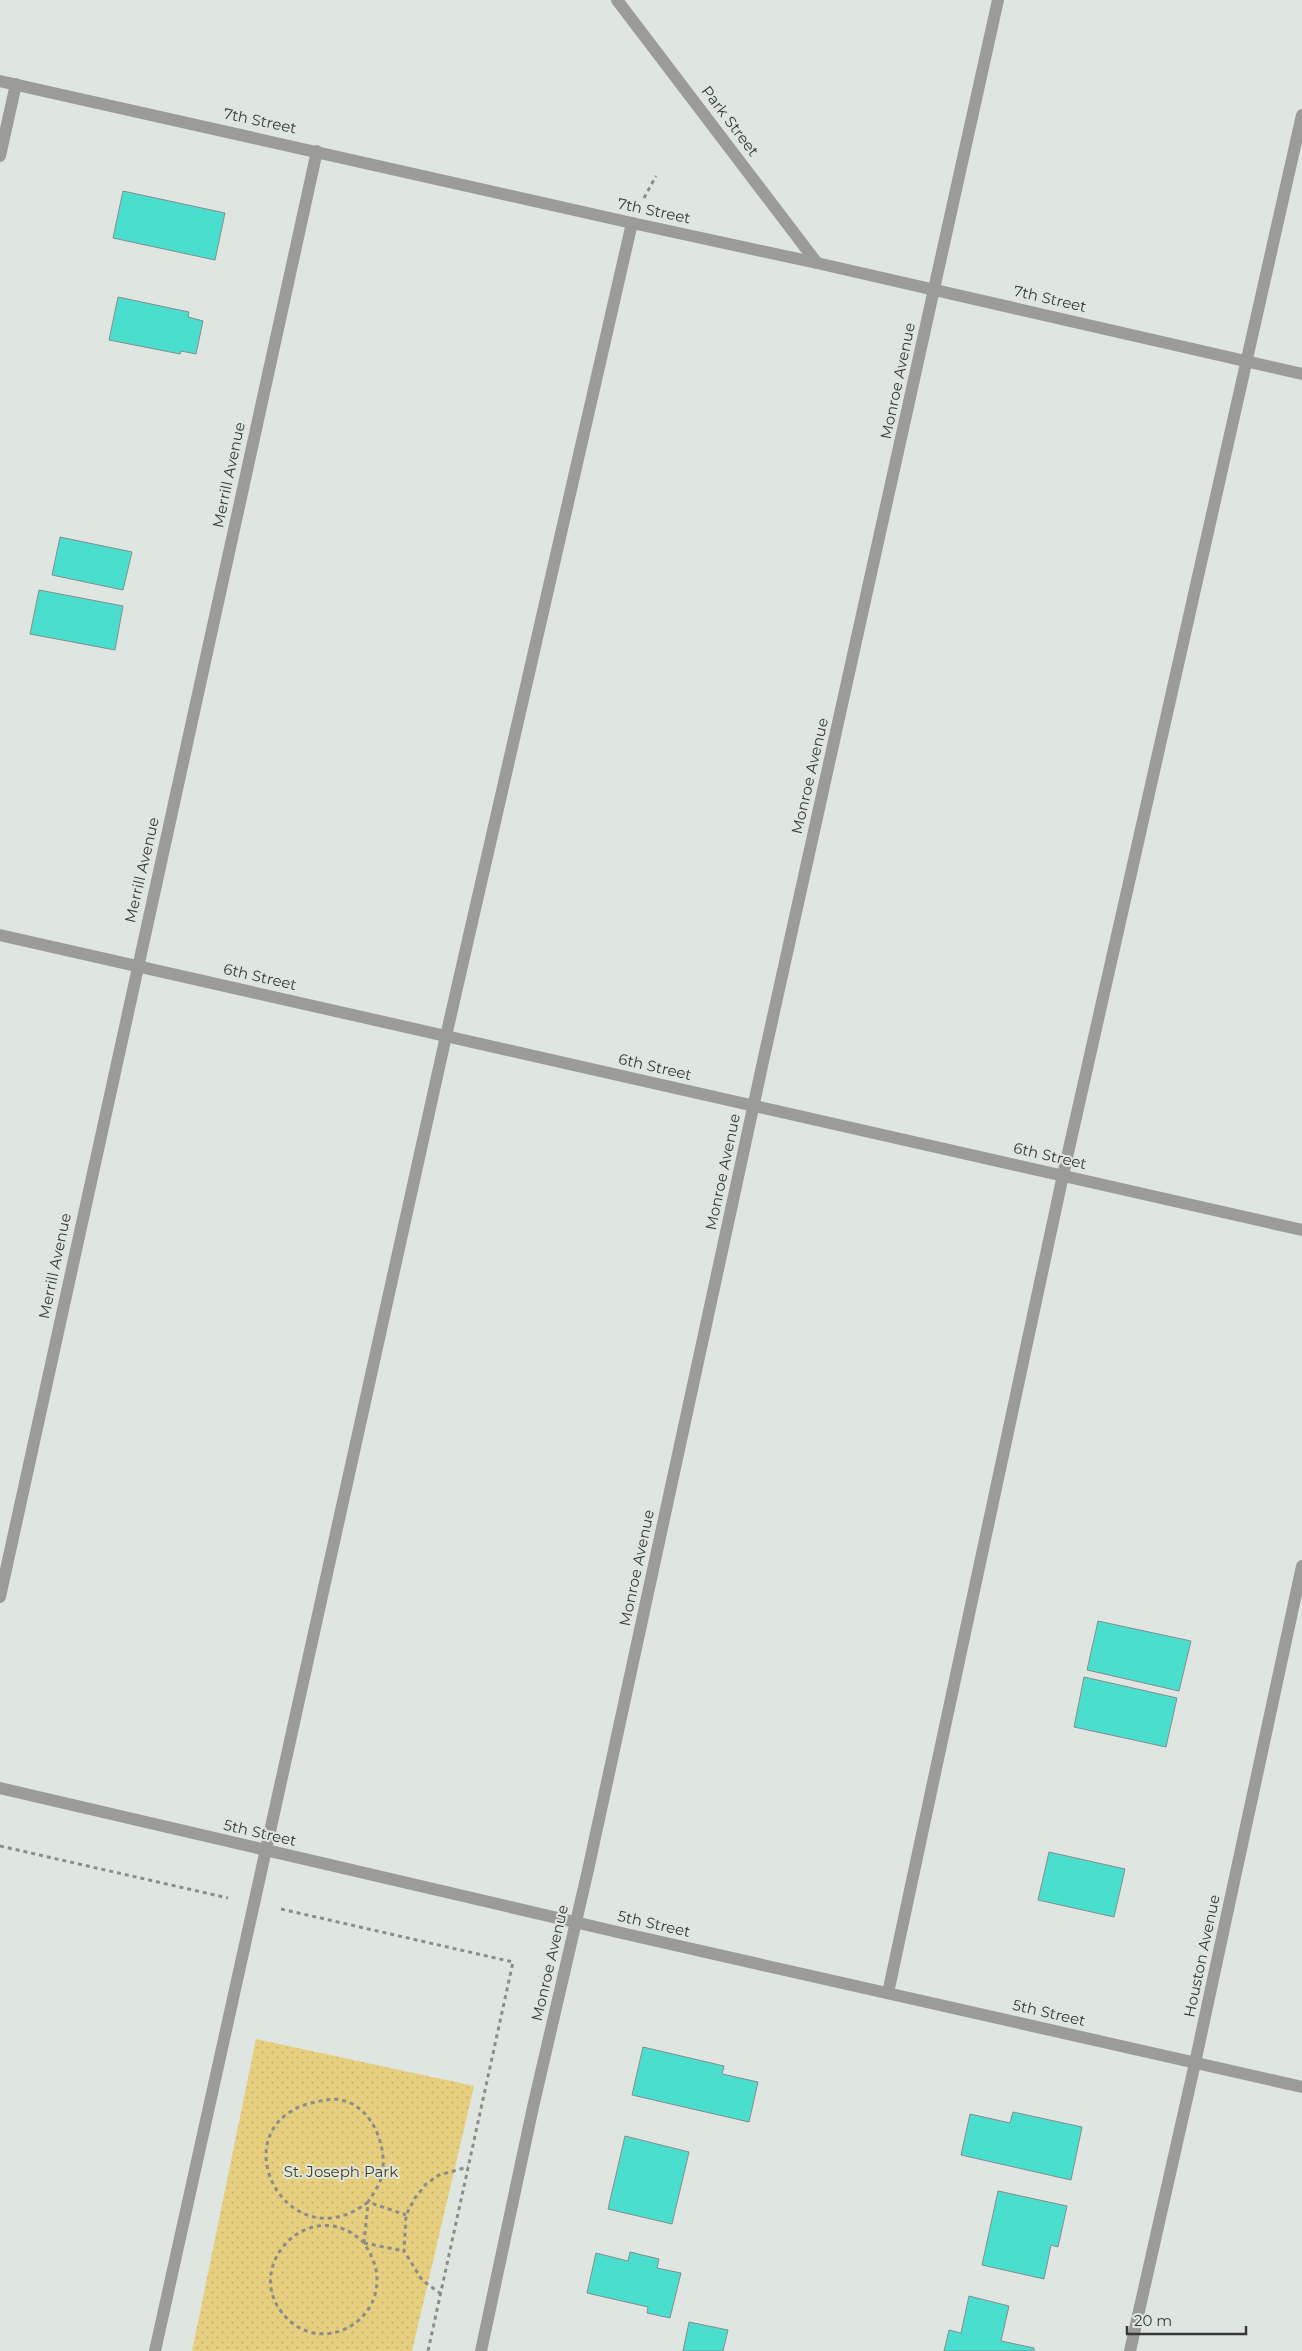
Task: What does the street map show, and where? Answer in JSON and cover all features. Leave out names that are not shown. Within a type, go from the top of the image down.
[{"type":"street","name":"Park Street","points":[[617,0],[816,263]]},
{"type":"street","name":"Monroe Avenue","points":[[481,2351],[533,2107],[576,1923],[998,0]]},
{"type":"street","name":"7th Street","points":[[0,80],[317,150],[632,223],[934,289],[1302,374]]},
{"type":"street","points":[[0,156],[16,84]]},
{"type":"street","points":[[888,1993],[1063,1175],[1302,115]]},
{"type":"street","name":"Merrill Avenue","points":[[0,1597],[317,150]]},
{"type":"street","points":[[155,2351],[446,1036],[632,223]]},
{"type":"street","name":"6th Street","points":[[0,935],[1302,1230]]},
{"type":"street","name":"Houston Avenue","points":[[1130,2351],[1195,2063],[1302,1566]]},
{"type":"street","name":"5th Street","points":[[0,1788],[576,1923],[1302,2087]]},
{"type":"path","points":[[428,2351],[513,1962]]},
{"type":"path","points":[[404,2251],[364,2243],[347,2230],[329,2224],[296,2233],[276,2255],[269,2274],[274,2300],[290,2321],[308,2333],[334,2334],[347,2329],[367,2313],[373,2302],[377,2278],[372,2256],[364,2243],[368,2202],[382,2176],[384,2147],[370,2120],[354,2105],[343,2100],[320,2101],[290,2112],[272,2132],[266,2171],[284,2201],[297,2212],[305,2216],[321,2217],[346,2214],[368,2202],[406,2215]]},
{"type":"path","points":[[441,2294],[422,2280],[404,2251],[406,2215],[415,2198],[426,2184],[439,2175],[468,2167]]},
{"type":"green space","name":"St. Joseph Park","points":[[256,2039],[474,2086],[412,2351],[192,2351]]},
{"type":"building","points":[[123,191],[225,213],[215,260],[113,238]]},
{"type":"building","points":[[118,297],[189,312],[188,317],[203,321],[196,354],[181,351],[180,354],[109,340]]},
{"type":"building","points":[[60,537],[132,552],[123,590],[52,575]]},
{"type":"building","points":[[39,590],[123,606],[115,650],[30,634]]},
{"type":"building","points":[[1098,1621],[1191,1641],[1179,1691],[1087,1670]]},
{"type":"building","points":[[1084,1677],[1177,1698],[1166,1747],[1074,1727]]},
{"type":"building","points":[[1049,1852],[1125,1869],[1114,1917],[1038,1900]]},
{"type":"building","points":[[643,2047],[724,2066],[722,2074],[758,2082],[749,2122],[632,2095]]},
{"type":"building","points":[[1013,2112],[1082,2127],[1071,2180],[961,2155],[970,2114],[1010,2123]]},
{"type":"building","points":[[625,2136],[689,2152],[672,2224],[608,2209]]},
{"type":"building","points":[[998,2191],[1067,2206],[1058,2247],[1051,2245],[1044,2279],[982,2265]]},
{"type":"building","points":[[630,2252],[659,2259],[657,2268],[681,2273],[670,2318],[647,2313],[648,2307],[587,2293],[596,2253],[628,2261]]},
{"type":"building","points":[[969,2296],[1009,2306],[1001,2341],[1034,2348],[1034,2351],[944,2351],[949,2330],[961,2333]]},
{"type":"building","points":[[689,2322],[728,2330],[723,2351],[683,2351]]}]
